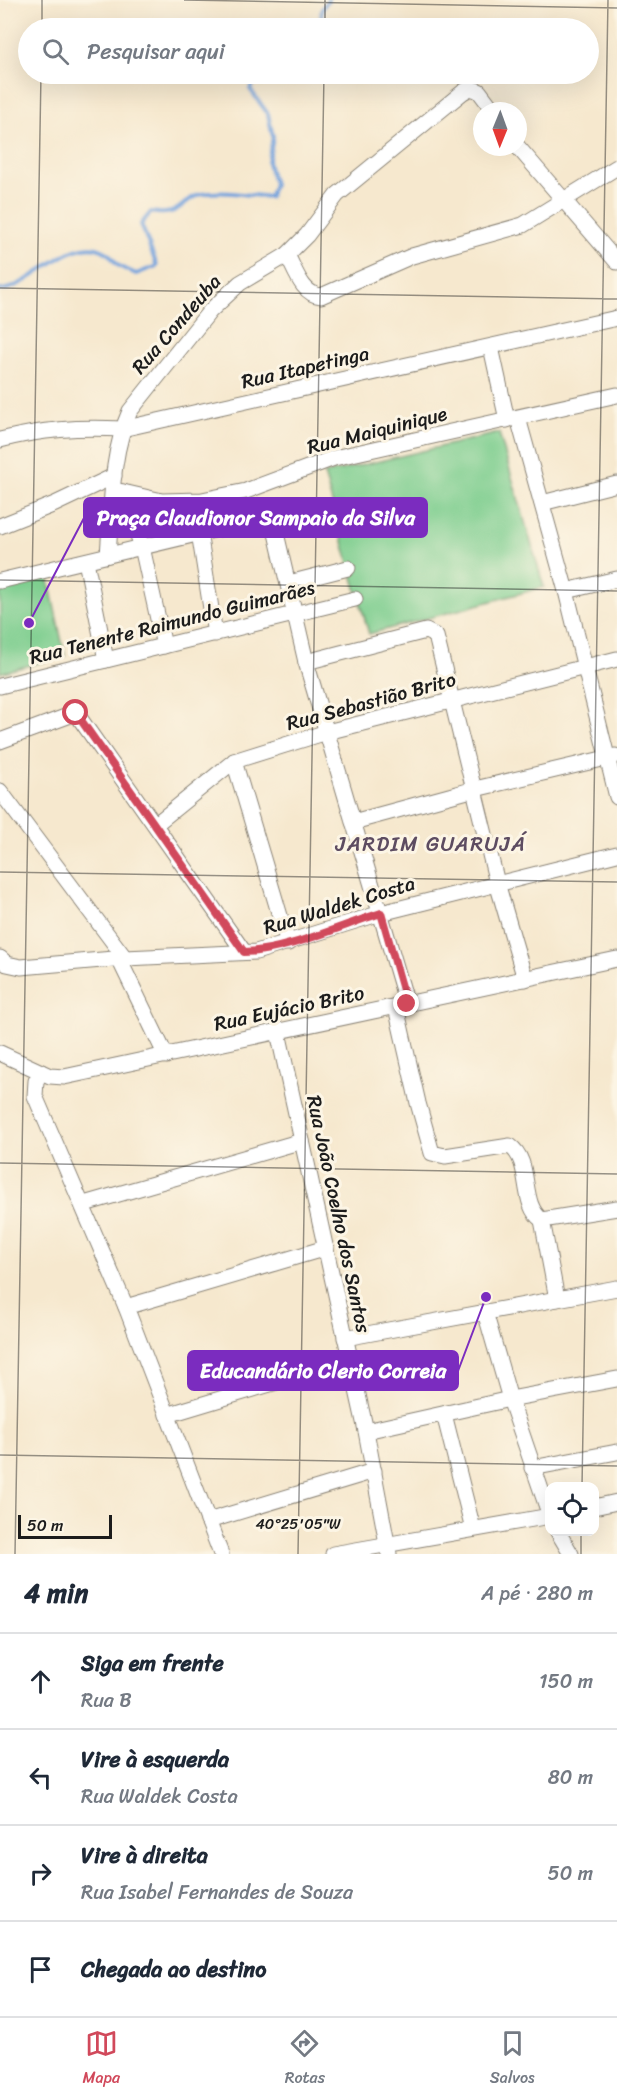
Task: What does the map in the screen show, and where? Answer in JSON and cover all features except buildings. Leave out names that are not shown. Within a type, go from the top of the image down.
[{"type":"street","name":"Rua Condeuba","points":[[108,555],[122,429],[130,411],[210,311],[240,283],[287,255],[307,235],[336,195],[464,92],[470,88],[479,91],[487,102]]},
{"type":"street","points":[[526,156],[617,262]]},
{"type":"street","points":[[287,255],[305,288],[310,293],[321,296],[412,256],[523,225],[617,167]]},
{"type":"street","name":"Rua Itapetinga","points":[[0,440],[31,432],[70,427],[122,429],[617,318]]},
{"type":"street","points":[[491,347],[542,503],[585,666],[612,757],[617,797]]},
{"type":"street","name":"Rua Maiquinique","points":[[117,486],[162,501],[202,500],[246,491],[334,458],[617,395]]},
{"type":"street","points":[[542,503],[617,484]]},
{"type":"street","points":[[0,526],[55,504],[117,486],[142,547],[164,646]]},
{"type":"street","points":[[0,581],[272,516],[289,584],[293,615],[381,913],[402,1006],[418,1104],[432,1153],[444,1156],[510,1146],[518,1155],[533,1211],[542,1220],[557,1299]]},
{"type":"street","points":[[198,532],[215,634]]},
{"type":"street","points":[[86,561],[106,660]]},
{"type":"street","points":[[289,584],[348,568]]},
{"type":"street","points":[[566,591],[617,579]]},
{"type":"street","name":"Rua Tenente Raimundo Guimarães","points":[[0,686],[355,599]]},
{"type":"street","points":[[306,662],[429,632],[436,636],[454,700],[497,883],[525,979]]},
{"type":"street","name":"Rua Sebastião Brito","points":[[156,824],[234,761],[327,732],[617,659]]},
{"type":"street","points":[[0,741],[76,713],[244,952]]},
{"type":"street","points":[[353,822],[475,789],[612,757]]},
{"type":"street","points":[[234,761],[288,943]]},
{"type":"street","points":[[0,790],[122,959],[166,1056]]},
{"type":"street","name":"Rua Waldek Costa","points":[[0,958],[7,964],[21,968],[122,959],[256,952],[381,913],[617,854]]},
{"type":"street","name":"Rua Eujácio Brito","points":[[0,1053],[41,1072],[64,1077],[617,959]]},
{"type":"street","name":"Rua João Coelho dos Santos","points":[[278,1032],[366,1431],[388,1550]]},
{"type":"street","points":[[41,1072],[36,1081],[35,1096],[84,1204],[126,1307],[221,1554]]},
{"type":"street","points":[[84,1204],[302,1141]]},
{"type":"street","points":[[542,1220],[617,1208]]},
{"type":"street","points":[[126,1307],[326,1248]]},
{"type":"street","points":[[345,1338],[617,1287]]},
{"type":"street","points":[[485,1312],[510,1399],[545,1505]]},
{"type":"street","points":[[167,1415],[350,1360]]},
{"type":"street","points":[[366,1431],[510,1399],[617,1379]]},
{"type":"street","points":[[444,1414],[473,1529]]},
{"type":"street","points":[[532,1468],[617,1452]]},
{"type":"street","points":[[208,1521],[374,1471]]},
{"type":"street","points":[[599,1506],[617,1502]]},
{"type":"street","points":[[333,1554],[388,1550],[473,1529],[545,1517]]},
{"type":"street","points":[[560,1536],[571,1554]]},
{"type":"green space","points":[[499,433],[544,587],[369,634],[324,474]]},
{"type":"green space","points":[[48,577],[65,656],[0,673],[0,590]]},
{"type":"waterway","points":[[321,18],[322,9],[328,0]]},
{"type":"waterway","points":[[0,290],[25,281],[66,254],[93,247],[106,252],[119,266],[136,274],[157,266],[141,224],[151,212],[161,213],[175,210],[195,196],[202,194],[218,192],[269,197],[274,184],[268,163],[273,137],[268,114],[250,89],[253,84]]},
{"type":"place","name":"Praça Claudionor Sampaio da Silva","points":[[29,623]]},
{"type":"place","name":"Educandário Clerio Correia","points":[[486,1297]]},
{"type":"district","name":"JARDIM GUARUJÁ","points":[[431,844]]},
{"type":"route","points":[[76,713],[244,952],[256,952],[288,943],[381,913],[407,1004]]}]
